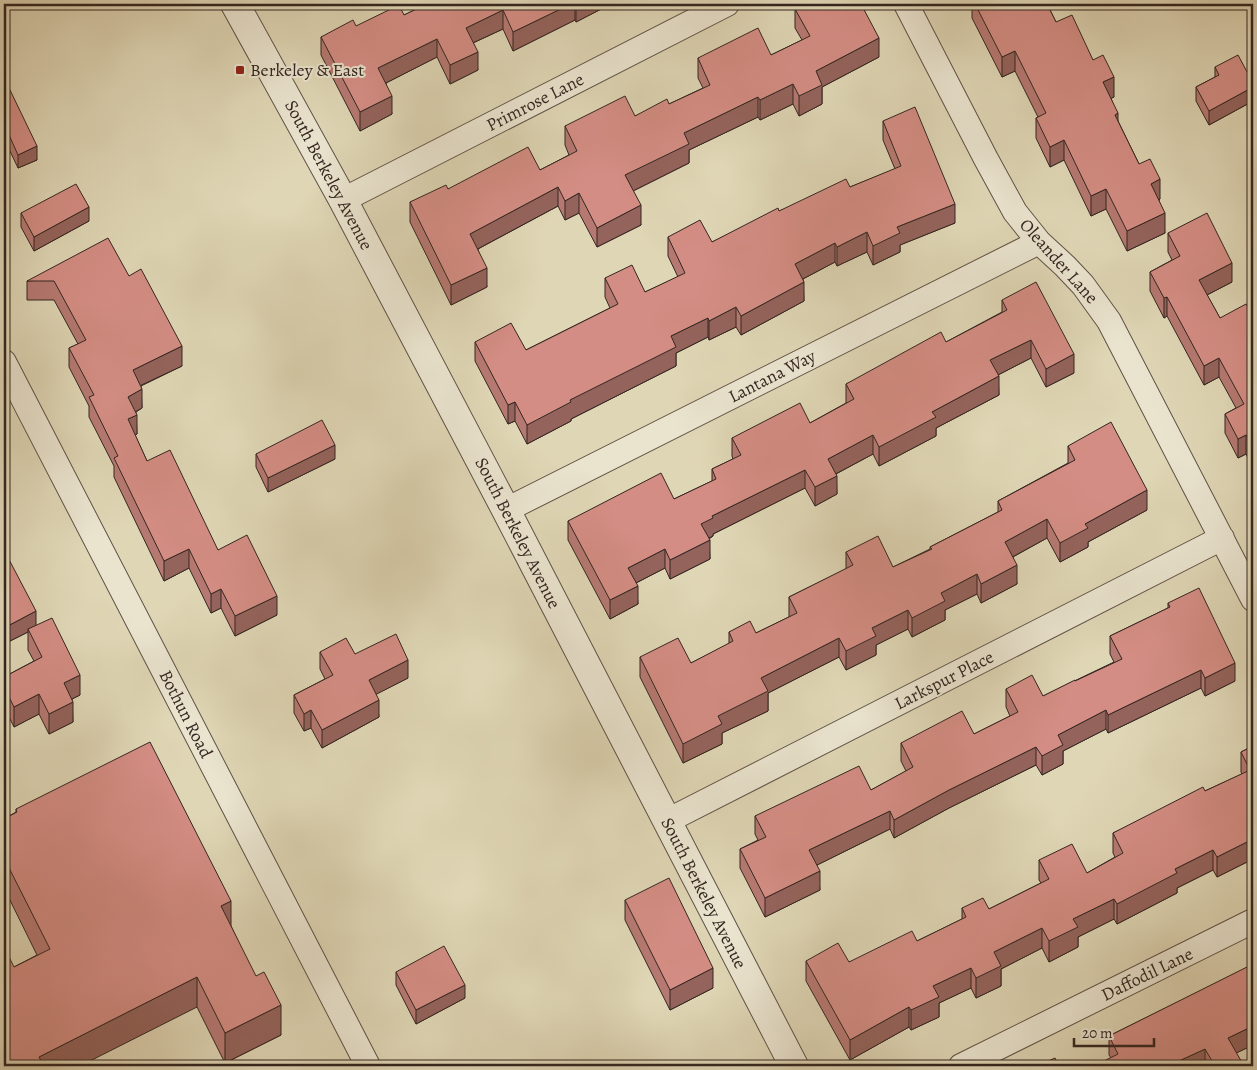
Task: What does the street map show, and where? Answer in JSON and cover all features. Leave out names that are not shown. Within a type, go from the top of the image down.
[{"type":"street","name":"South Berkeley Avenue","points":[[235,4],[343,200],[794,1066]]},
{"type":"street","name":"Primrose Lane","points":[[343,200],[727,4]]},
{"type":"street","name":"Oleander Lane","points":[[906,4],[1001,188],[1024,225],[1038,242],[1074,274],[1109,321],[1253,599]]},
{"type":"street","name":"Lantana Way","points":[[506,510],[1038,242]]},
{"type":"street","name":"Bothun Road","points":[[4,362],[368,1066]]},
{"type":"street","name":"Larkspur Place","points":[[667,821],[1222,538]]},
{"type":"street","name":"Daffodil Lane","points":[[961,1066],[1253,921]]},
{"type":"building","points":[[427,4],[571,4],[513,32],[503,10],[466,28],[478,52],[450,65],[437,39],[378,68],[392,96],[360,112],[321,37],[353,20],[356,26],[399,5],[404,15]]},
{"type":"building","points":[[804,4],[825,4],[827,8],[836,4],[861,4],[879,38],[816,71],[822,85],[799,96],[793,84],[760,100],[758,97],[684,133],[689,144],[625,175],[641,205],[597,228],[579,193],[565,201],[558,187],[470,234],[487,268],[451,285],[410,202],[446,185],[448,189],[528,147],[540,170],[577,151],[565,126],[625,96],[635,116],[667,99],[669,104],[710,85],[698,58],[758,28],[771,55],[810,36],[795,9]]},
{"type":"building","points":[[975,4],[1047,4],[1056,22],[1072,15],[1093,60],[1103,55],[1114,77],[1103,82],[1118,113],[1115,115],[1139,164],[1150,159],[1160,179],[1151,184],[1165,213],[1127,231],[1106,189],[1091,196],[1064,140],[1050,147],[1036,118],[1046,113],[1015,51],[1002,57]]},
{"type":"building","points":[[1238,55],[1253,83],[1253,87],[1209,111],[1196,87],[1219,75],[1215,67]]},
{"type":"building","points":[[10,90],[37,146],[18,155],[9,135],[4,138],[4,93]]},
{"type":"building","points":[[915,107],[955,204],[897,227],[900,233],[873,246],[867,232],[837,247],[835,243],[795,264],[804,282],[741,316],[736,307],[709,321],[708,318],[671,336],[676,347],[570,400],[571,402],[527,425],[515,402],[508,405],[475,342],[511,323],[526,350],[618,304],[605,278],[632,265],[645,292],[685,273],[668,237],[700,220],[712,242],[778,208],[779,211],[846,179],[850,187],[901,166],[883,121]]},
{"type":"building","points":[[76,184],[89,207],[34,237],[21,213]]},
{"type":"building","points":[[1207,213],[1232,263],[1199,280],[1220,318],[1246,304],[1253,316],[1253,448],[1246,435],[1238,439],[1225,414],[1244,404],[1219,358],[1204,366],[1167,297],[1164,298],[1150,272],[1180,256],[1168,233]]},
{"type":"building","points":[[108,238],[129,276],[141,269],[182,346],[133,370],[142,389],[128,397],[137,415],[128,419],[147,461],[170,450],[218,550],[247,535],[277,596],[235,616],[221,589],[211,594],[189,549],[164,561],[114,458],[118,456],[89,397],[94,395],[69,348],[86,340],[54,281],[27,281]]},
{"type":"building","points":[[1036,282],[1074,354],[1046,369],[1031,340],[990,360],[999,376],[932,412],[936,417],[879,447],[873,435],[828,459],[837,476],[815,487],[805,470],[712,516],[713,518],[701,524],[710,540],[670,560],[665,549],[628,568],[638,586],[610,600],[568,521],[661,473],[674,499],[716,479],[712,469],[741,455],[732,438],[800,403],[810,423],[854,399],[846,384],[941,332],[946,342],[1007,310],[1002,300]]},
{"type":"building","points":[[322,420],[335,445],[268,478],[256,454]]},
{"type":"building","points":[[1111,422],[1147,490],[1085,524],[1088,528],[1060,543],[1047,519],[1005,542],[1017,565],[981,584],[977,574],[941,593],[945,601],[912,618],[908,610],[872,628],[876,636],[846,651],[839,638],[761,678],[768,691],[718,716],[722,724],[683,744],[640,657],[678,638],[691,663],[733,641],[729,632],[750,621],[756,633],[797,613],[789,597],[853,565],[846,552],[878,536],[893,567],[932,549],[930,547],[1002,510],[998,501],[1075,460],[1068,446]]},
{"type":"building","points":[[4,550],[36,611],[4,628]]},
{"type":"building","points":[[1199,588],[1235,663],[1205,678],[1201,670],[1108,715],[1106,710],[1058,735],[1063,745],[1042,756],[1036,747],[949,790],[894,820],[890,811],[809,850],[820,871],[765,898],[740,849],[766,837],[755,816],[859,766],[871,790],[913,767],[901,743],[962,711],[974,734],[1018,712],[1006,689],[1032,675],[1043,696],[1122,659],[1110,636],[1170,607],[1168,603]]},
{"type":"building","points":[[52,618],[80,675],[64,683],[73,702],[49,714],[39,694],[14,707],[4,687],[4,677],[42,657],[28,629]]},
{"type":"building","points":[[396,634],[408,660],[369,680],[379,700],[322,730],[311,710],[304,714],[294,695],[333,675],[320,652],[346,638],[355,654]]},
{"type":"building","points":[[150,742],[231,901],[221,906],[256,976],[264,972],[281,1005],[225,1033],[197,977],[39,1057],[44,1066],[4,1066],[4,947],[14,967],[50,949],[4,858],[4,819],[17,812],[16,809]]},
{"type":"building","points":[[1253,746],[1253,839],[1217,857],[1213,850],[1175,869],[1177,873],[1117,904],[1114,899],[1073,919],[1078,927],[1049,941],[1042,928],[994,952],[1001,966],[976,978],[971,968],[933,986],[939,997],[911,1010],[909,1007],[850,1040],[806,961],[838,943],[849,962],[912,931],[917,941],[966,917],[962,908],[983,898],[989,909],[1049,879],[1039,860],[1072,844],[1087,873],[1123,853],[1113,833],[1203,787],[1205,791],[1250,770],[1241,752]]},
{"type":"building","points":[[669,878],[713,968],[670,990],[625,900]]},
{"type":"building","points":[[444,946],[465,985],[416,1010],[396,972]]},
{"type":"building","points":[[1253,964],[1253,1026],[1228,1038],[1244,1066],[1215,1066],[1205,1049],[1168,1066],[1094,1066],[1118,1054],[1109,1036]]},
{"type":"building","points":[[1055,1058],[1059,1066],[1037,1066]]},
{"type":"place","name":"Berkeley & East","points":[[240,70]]}]
